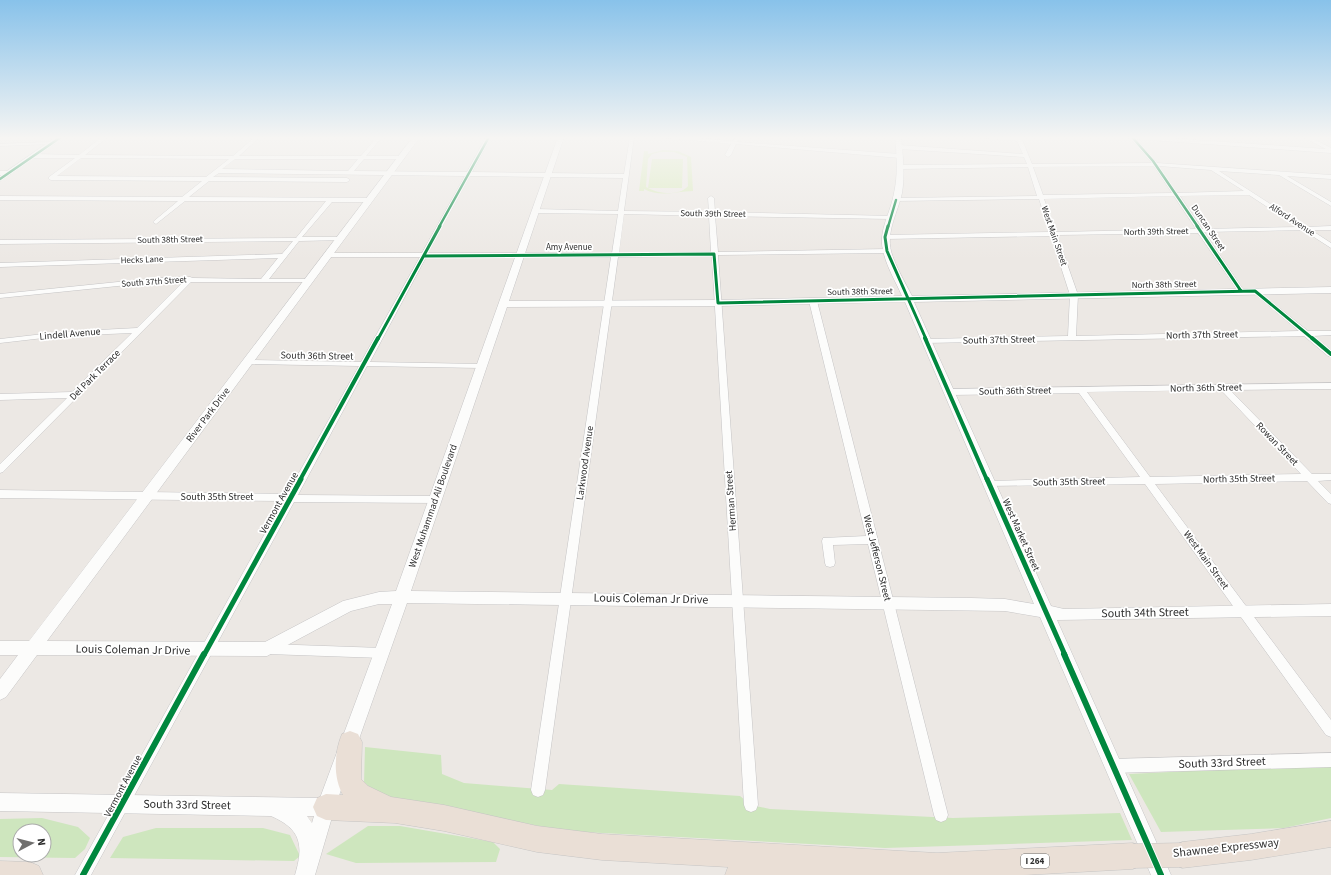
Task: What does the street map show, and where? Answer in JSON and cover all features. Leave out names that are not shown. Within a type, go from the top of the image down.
[{"type":"highway","points":[[350,742],[348,777],[351,788],[363,798],[395,810]]},
{"type":"highway","points":[[326,807],[395,810],[444,818],[537,839],[602,847],[936,866]]},
{"type":"highway","name":"Shawnee Expressway","points":[[738,875],[1133,856],[1182,855],[1251,847],[1331,834]]},
{"type":"highway","points":[[0,874],[30,875]]},
{"type":"street","points":[[51,178],[347,180]]},
{"type":"street","points":[[156,222],[210,178]]},
{"type":"street","name":"River Park Drive","points":[[0,692],[387,178]]},
{"type":"street","name":"Vermont Avenue","points":[[83,875],[467,178]]},
{"type":"street","name":"West Muhammad Ali Boulevard","points":[[307,870],[326,807],[382,653],[547,178]]},
{"type":"street","name":"Larkwood Avenue","points":[[538,790],[627,178]]},
{"type":"street","name":"West Market Street","points":[[899,178],[896,200],[885,237],[887,251],[1161,875]]},
{"type":"street","name":"West Main Street","points":[[1034,178],[1074,295],[1072,338]]},
{"type":"street","name":"Duncan Street","points":[[1165,178],[1241,291]]},
{"type":"street","name":"Alford Avenue","points":[[1228,178],[1331,246]]},
{"type":"street","points":[[1287,178],[1331,204]]},
{"type":"street","points":[[896,200],[1251,193]]},
{"type":"street","points":[[0,198],[370,200]]},
{"type":"street","name":"Herman Street","points":[[711,198],[751,805]]},
{"type":"street","points":[[263,281],[331,199]]},
{"type":"street","name":"South 39th Street","points":[[535,211],[891,217]]},
{"type":"street","name":"North 39th Street","points":[[1054,234],[1331,228]]},
{"type":"street","points":[[885,237],[1054,234]]},
{"type":"street","name":"South 38th Street","points":[[0,242],[298,238],[341,239]]},
{"type":"street","name":"Amy Avenue","points":[[329,255],[615,255],[887,251]]},
{"type":"street","name":"Hecks Lane","points":[[0,265],[284,256]]},
{"type":"street","name":"South 37th Street","points":[[0,296],[157,280],[190,279],[308,282]]},
{"type":"street","name":"Del Park Terrace","points":[[0,470],[190,279]]},
{"type":"street","name":"North 38th Street","points":[[1074,295],[1331,290]]},
{"type":"street","points":[[1255,291],[1331,354]]},
{"type":"street","name":"South 38th Street","points":[[503,304],[608,305],[1074,295]]},
{"type":"street","name":"West Jefferson Street","points":[[813,301],[941,815]]},
{"type":"street","name":"Lindell Avenue","points":[[0,341],[61,334],[140,330]]},
{"type":"street","name":"North 37th Street","points":[[1072,338],[1306,333],[1331,334]]},
{"type":"street","name":"South 37th Street","points":[[927,341],[1072,338]]},
{"type":"street","name":"South 36th Street","points":[[248,362],[481,366]]},
{"type":"street","name":"North 36th Street","points":[[1081,390],[1331,386]]},
{"type":"street","name":"Rowan Street","points":[[1223,388],[1331,500]]},
{"type":"street","name":"West Main Street","points":[[1081,390],[1331,730]]},
{"type":"street","name":"South 36th Street","points":[[950,392],[1081,390]]},
{"type":"street","points":[[0,397],[75,395]]},
{"type":"street","name":"North 35th Street","points":[[1147,481],[1331,477]]},
{"type":"street","name":"South 35th Street","points":[[990,484],[1147,481]]},
{"type":"street","name":"South 35th Street","points":[[0,494],[435,500]]},
{"type":"street","points":[[830,563],[827,541],[873,540]]},
{"type":"street","name":"Louis Coleman Jr Drive","points":[[267,649],[348,605],[379,598],[565,598],[1005,605],[1046,612]]},
{"type":"street","name":"South 34th Street","points":[[1046,612],[1064,614],[1331,610]]},
{"type":"street","name":"Louis Coleman Jr Drive","points":[[0,648],[208,650],[267,649],[382,653]]},
{"type":"street","name":"South 33rd Street","points":[[1113,766],[1331,760]]},
{"type":"street","name":"South 33rd Street","points":[[0,802],[326,807]]},
{"type":"street","points":[[275,807],[291,814],[301,821],[308,844],[307,870]]},
{"type":"green space","points":[[641,178],[647,178],[646,187],[658,192],[668,193],[662,194],[650,192],[644,189],[644,191],[639,191]]},
{"type":"green space","points":[[649,178],[682,178],[682,188],[648,188]]},
{"type":"green space","points":[[688,178],[692,178],[693,191],[678,192],[684,189],[688,186]]},
{"type":"green space","points":[[365,747],[441,755],[442,774],[464,783],[552,790],[559,784],[740,796],[751,805],[770,809],[953,818],[1120,813],[1132,840],[885,848],[565,831],[376,795],[364,783]]},
{"type":"green space","points":[[1331,764],[1331,818],[1284,828],[1161,832],[1129,774]]},
{"type":"green space","points":[[42,818],[78,827],[90,838],[85,849],[75,858],[52,858],[52,823],[12,823],[12,857],[0,857],[0,819]]},
{"type":"green space","points":[[368,826],[400,826],[493,842],[500,849],[496,862],[356,863],[326,854]]},
{"type":"green space","points":[[156,828],[263,828],[290,835],[300,856],[294,861],[110,858],[123,837]]},
{"type":"cycle path","points":[[83,875],[467,178]]},
{"type":"cycle path","points":[[1164,178],[1241,291]]},
{"type":"cycle path","points":[[896,200],[885,237],[887,251],[1161,875]]},
{"type":"cycle path","points":[[424,256],[714,254],[718,303],[1255,291],[1331,354]]}]
